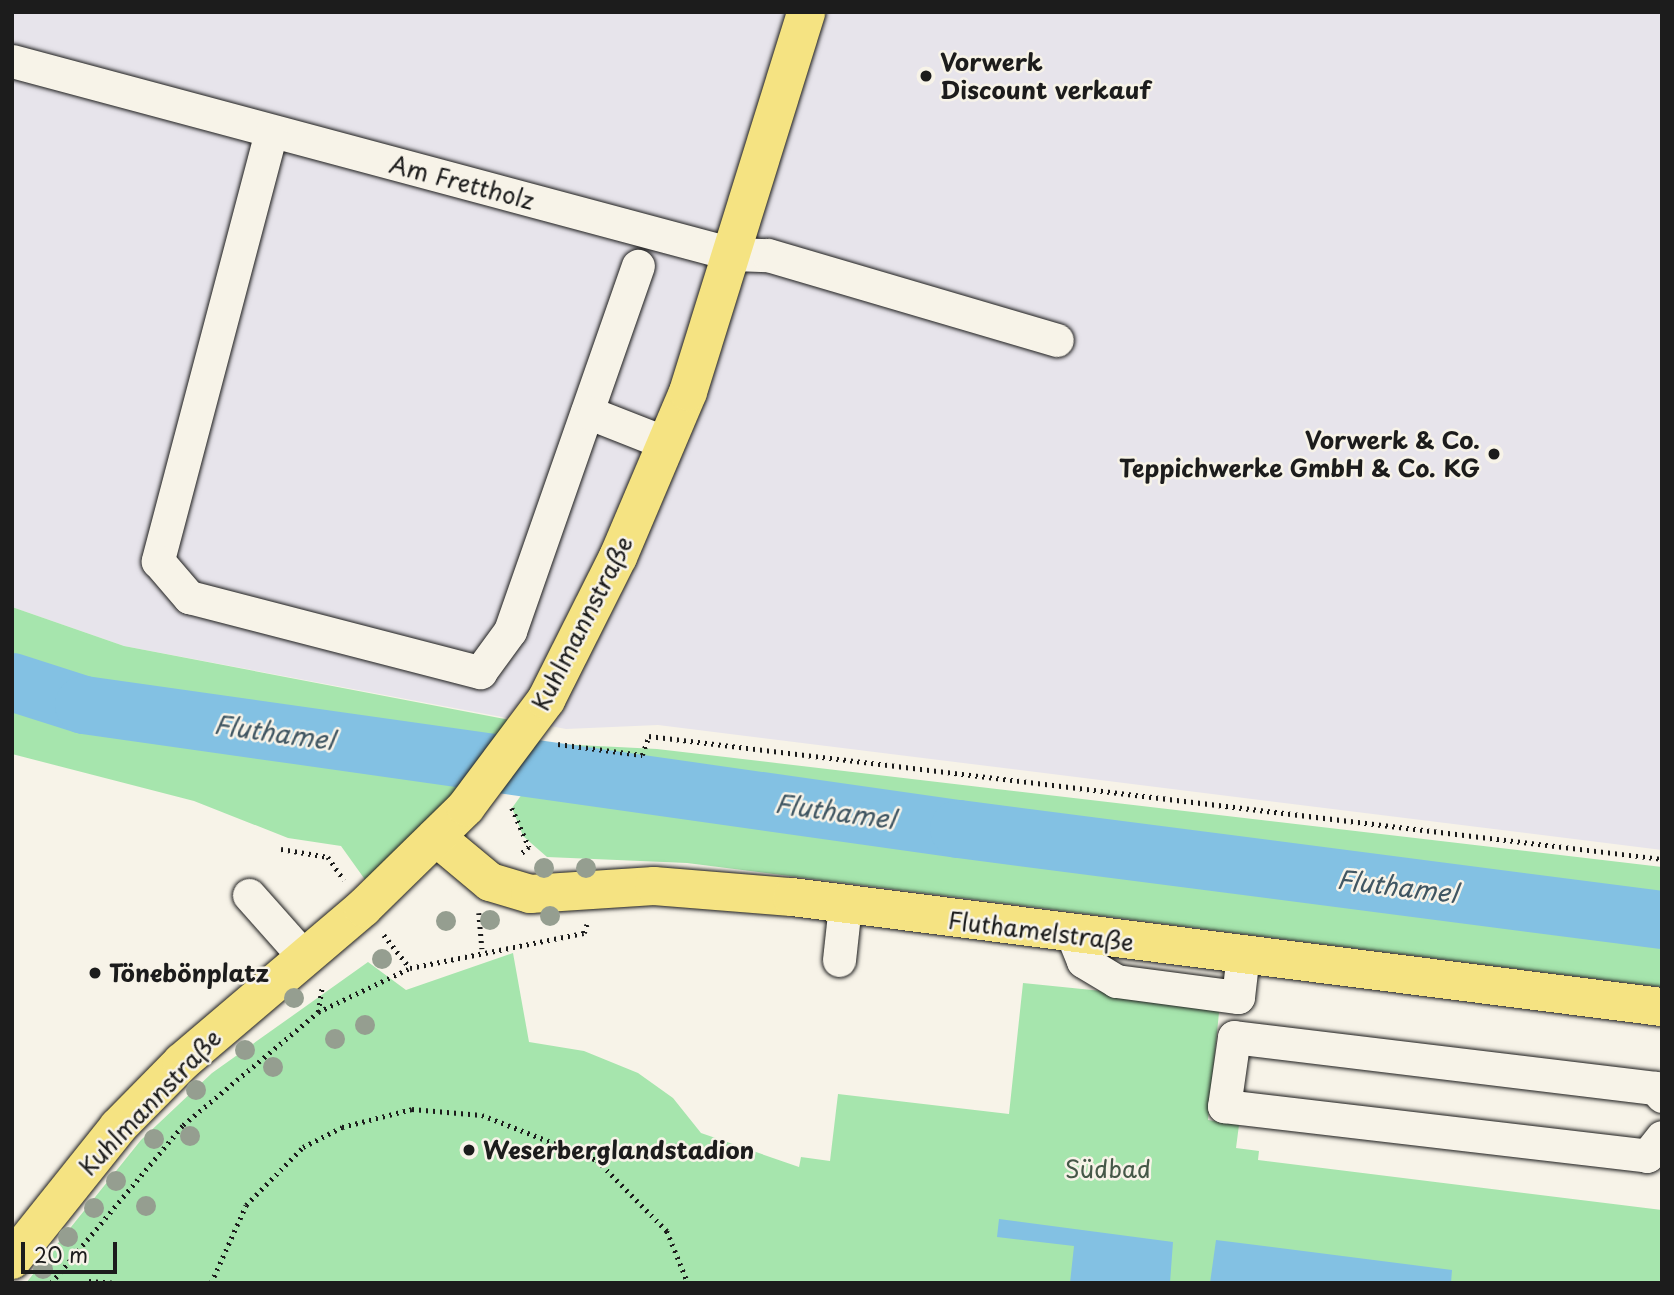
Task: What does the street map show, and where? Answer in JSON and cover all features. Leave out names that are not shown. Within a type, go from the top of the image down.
[{"type":"main road","name":"Kuhlmannstraße","points":[[12,1260],[118,1128],[182,1062],[304,957],[542,738],[578,641],[666,443],[733,254],[806,12]]},
{"type":"main road","name":"Fluthamelstraße","points":[[436,837],[490,882],[530,894],[653,886],[845,905],[1073,936],[1243,954],[1662,1007]]},
{"type":"street","name":"Am Frettholz","points":[[12,61],[191,112],[733,254],[768,255],[1057,340]]},
{"type":"street","points":[[271,132],[159,561],[189,597],[480,672],[510,631],[638,266]]},
{"type":"street","points":[[587,412],[666,443]]},
{"type":"street","points":[[250,895],[304,957]]},
{"type":"street","points":[[839,960],[845,905]]},
{"type":"street","points":[[1073,936],[1083,961],[1116,981],[1238,997]]},
{"type":"street","points":[[1243,954],[1224,1107],[1647,1156],[1662,1137]]},
{"type":"street","points":[[1234,1037],[1655,1088],[1662,1096]]},
{"type":"path","points":[[542,738],[642,755],[649,736],[1662,859]]},
{"type":"path","points":[[51,1283],[183,1125],[318,1012],[410,968],[584,933],[599,890]]},
{"type":"path","points":[[211,1283],[246,1205],[303,1147],[342,1127],[412,1109],[482,1115],[597,1160],[667,1231],[688,1283]]},
{"type":"path","points":[[89,1281],[117,1283]]},
{"type":"shaded area","points":[[12,12],[1662,12],[1662,850],[658,725],[566,729],[124,646],[12,607]]},
{"type":"green space","points":[[12,607],[124,646],[526,723],[376,895],[341,846],[288,838],[194,801],[12,754]]},
{"type":"green space","points":[[558,744],[657,749],[1662,867],[1662,987],[687,863],[547,857],[523,836],[512,808]]},
{"type":"green space","name":"Südbad","points":[[513,953],[529,1042],[584,1051],[638,1073],[673,1098],[701,1133],[799,1167],[801,1157],[830,1161],[838,1094],[1009,1114],[1023,983],[1220,1003],[1208,1120],[1239,1125],[1236,1148],[1259,1151],[1258,1160],[1662,1210],[1662,1283],[26,1283],[141,1140],[212,1073],[368,962],[406,990]]},
{"type":"water","points":[[999,1219],[1173,1242],[1170,1283],[1070,1283],[1074,1246],[997,1237]]},
{"type":"water","points":[[1216,1240],[1452,1270],[1451,1283],[1210,1283]]},
{"type":"waterway","name":"Fluthamel","points":[[12,682],[84,705],[959,829],[1662,920]]},
{"type":"place","name":"Vorwerk Discount verkauf","points":[[926,76]]},
{"type":"place","name":"Vorwerk & Co. Teppichwerke GmbH & Co. KG","points":[[1494,454]]},
{"type":"place","name":"Tönebönplatz","points":[[95,973]]},
{"type":"place","name":"Weserberglandstadion","points":[[469,1150]]}]
